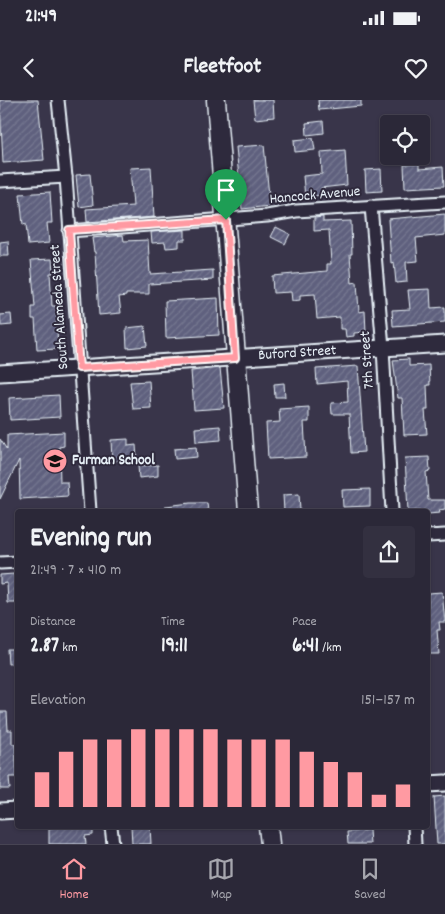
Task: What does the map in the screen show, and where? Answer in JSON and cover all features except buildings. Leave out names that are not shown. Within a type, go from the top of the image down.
[{"type":"main road","points":[[216,100],[248,509]]},
{"type":"main road","points":[[268,829],[270,844]]},
{"type":"street","name":"South Alameda Street","points":[[58,100],[66,177],[90,509]]},
{"type":"street","points":[[0,181],[66,177]]},
{"type":"street","name":"Hancock Avenue","points":[[69,230],[226,220],[296,211],[445,202]]},
{"type":"street","name":"7th Street","points":[[371,206],[383,348],[392,509]]},
{"type":"street","name":"Buford Street","points":[[0,373],[445,344]]},
{"type":"street","points":[[430,536],[445,535]]},
{"type":"street","points":[[0,562],[15,562]]},
{"type":"street","points":[[430,784],[445,783]]},
{"type":"street","points":[[0,811],[15,810]]},
{"type":"street","points":[[112,829],[113,844]]},
{"type":"street","points":[[414,829],[416,844]]},
{"type":"place","name":"Furman School","points":[[55,461]]},
{"type":"route","points":[[226,220],[235,358],[79,368],[69,230],[226,220]]}]
